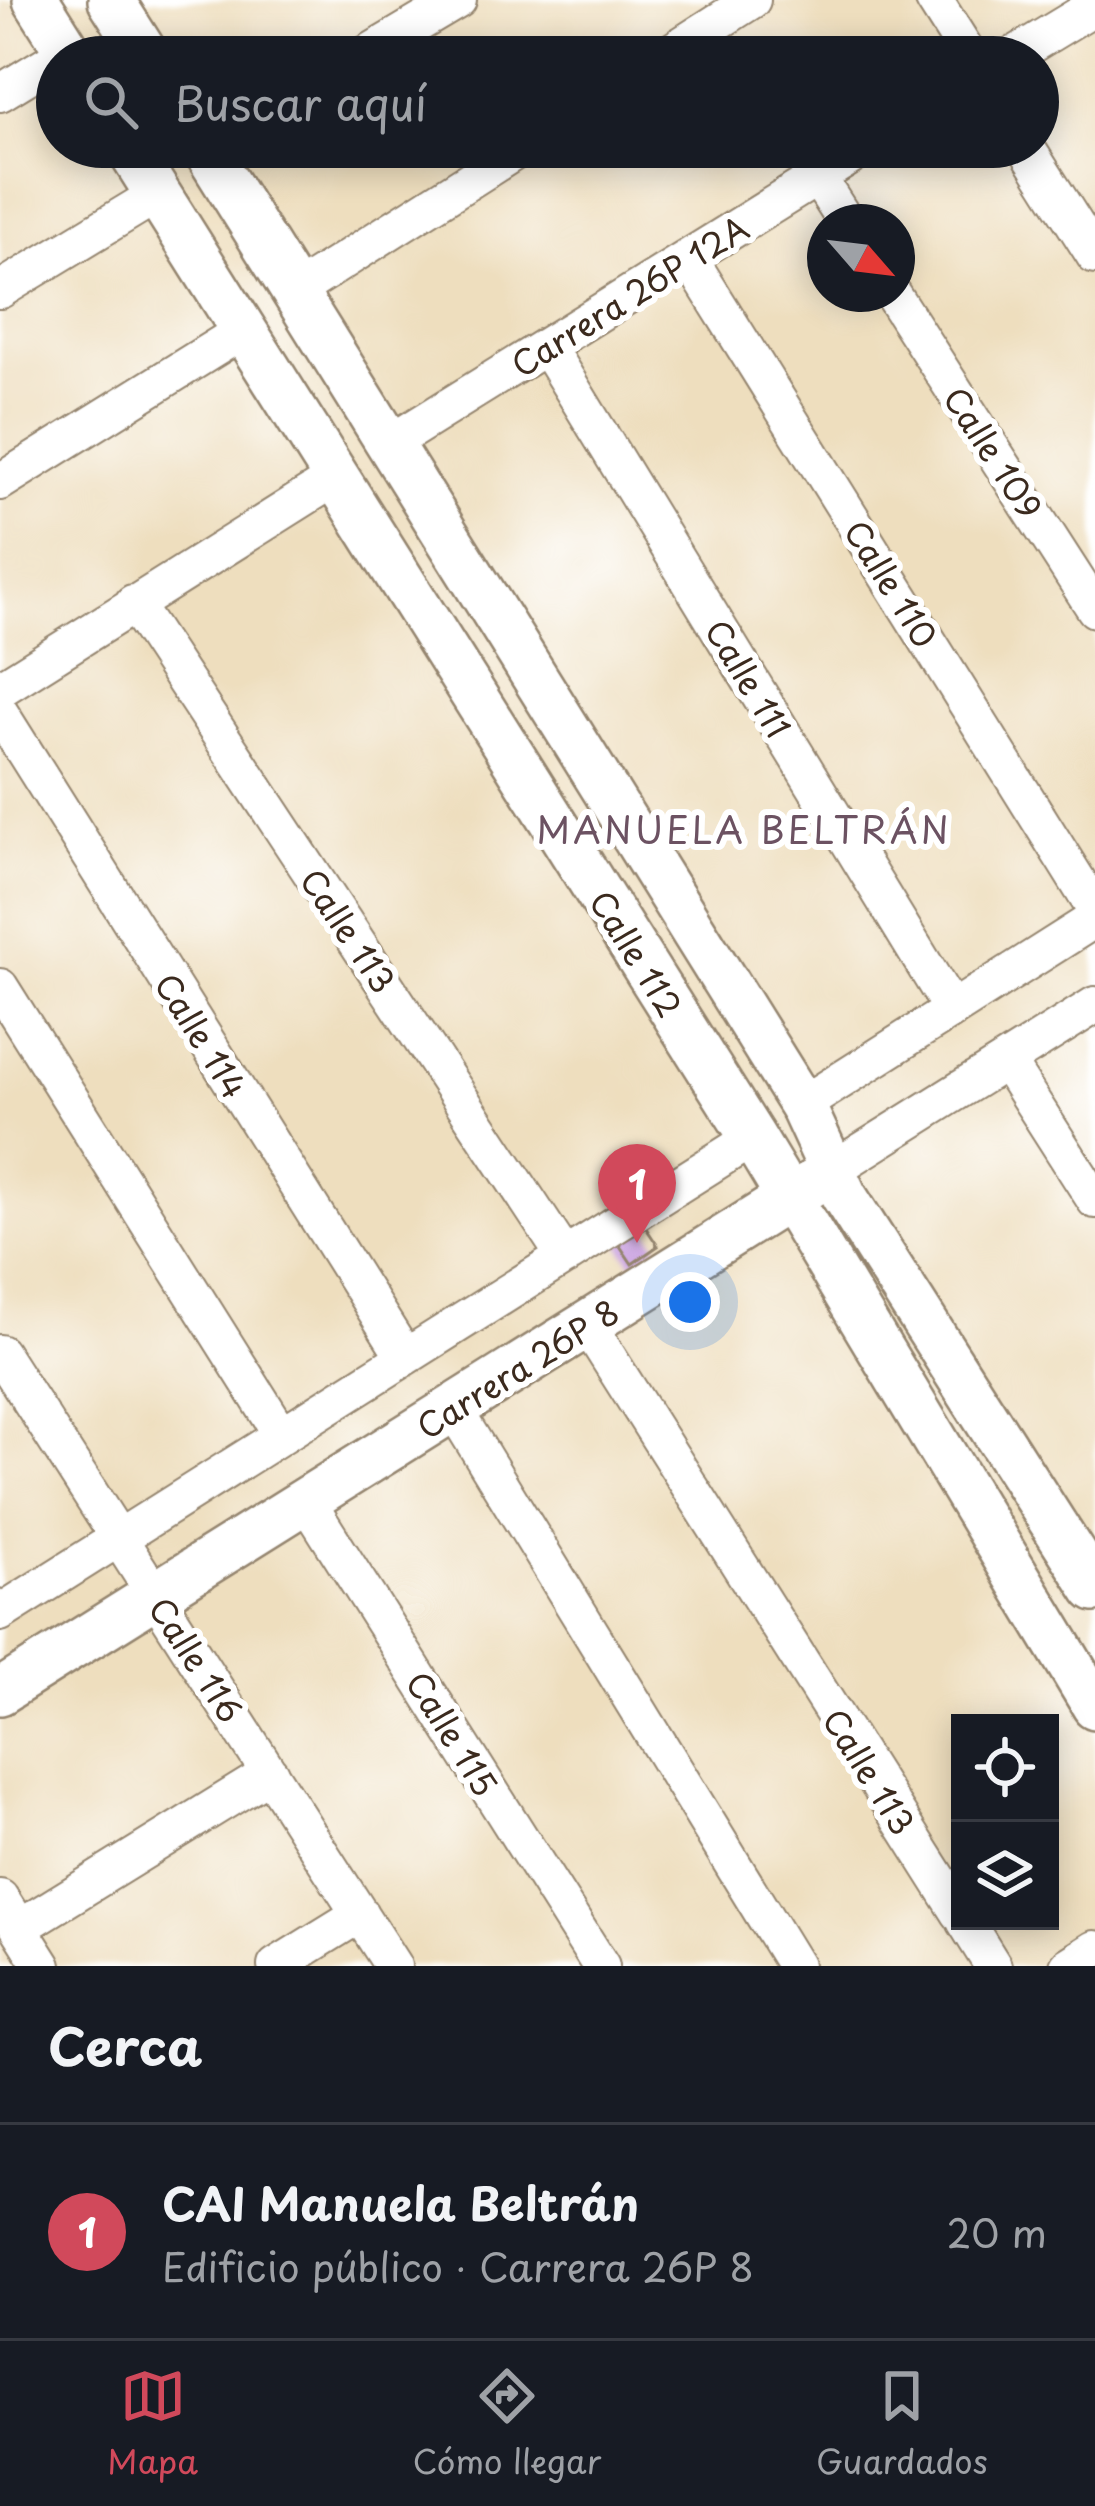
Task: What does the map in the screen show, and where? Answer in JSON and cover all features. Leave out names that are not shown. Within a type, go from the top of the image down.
[{"type":"street","points":[[36,0],[54,36]]},
{"type":"street","points":[[397,36],[458,0]]},
{"type":"street","points":[[696,36],[752,0]]},
{"type":"street","points":[[934,0],[957,36]]},
{"type":"street","points":[[124,4],[138,36]]},
{"type":"street","points":[[1045,36],[1095,5]]},
{"type":"street","points":[[0,93],[36,72]]},
{"type":"street","name":"Calle 112","points":[[141,168],[753,1138],[1095,1706]]},
{"type":"street","name":"Calle 112","points":[[219,168],[802,1105],[844,1196],[1095,1589]]},
{"type":"street","points":[[296,291],[489,168]]},
{"type":"street","name":"Carrera 26P 12A","points":[[392,442],[832,168]]},
{"type":"street","points":[[1039,168],[1095,256]]},
{"type":"street","points":[[817,177],[834,204]]},
{"type":"street","points":[[0,290],[158,194]]},
{"type":"street","name":"Calle 110","points":[[689,258],[1095,909]]},
{"type":"street","name":"Calle 109","points":[[904,312],[1095,610]]},
{"type":"street","points":[[0,482],[244,330]]},
{"type":"street","name":"Calle 111","points":[[546,346],[952,1010]]},
{"type":"street","points":[[0,689],[337,477]]},
{"type":"street","name":"Calle 113","points":[[133,604],[566,1257]]},
{"type":"street","name":"Calle 114","points":[[0,713],[405,1358]]},
{"type":"street","points":[[802,1105],[1095,919]]},
{"type":"street","points":[[0,987],[282,1435]]},
{"type":"street","name":"Carrera 26P 8","points":[[0,1692],[1095,1005]]},
{"type":"street","points":[[1006,1061],[1095,1201]]},
{"type":"street","name":"Carrera 26P 8","points":[[0,1613],[753,1138]]},
{"type":"street","name":"Calle 113","points":[[587,1324],[951,1900]]},
{"type":"street","name":"Calle 116","points":[[1,1358],[393,1966]]},
{"type":"street","points":[[453,1408],[795,1966]]},
{"type":"street","name":"Calle 115","points":[[306,1500],[601,1966]]},
{"type":"street","points":[[43,1966],[9,1913],[270,1774]]},
{"type":"street","points":[[276,1966],[360,1914]]},
{"type":"street","name":"Calle 113","points":[[970,1930],[993,1966]]},
{"type":"street","points":[[1068,1966],[1095,1949]]},
{"type":"building","points":[[642,1222],[658,1246],[632,1264],[616,1240]]},
{"type":"place","name":"CAI Manuela Beltrán","points":[[637,1243]]},
{"type":"district","name":"MANUELA BELTRÁN","points":[[744,829]]}]
